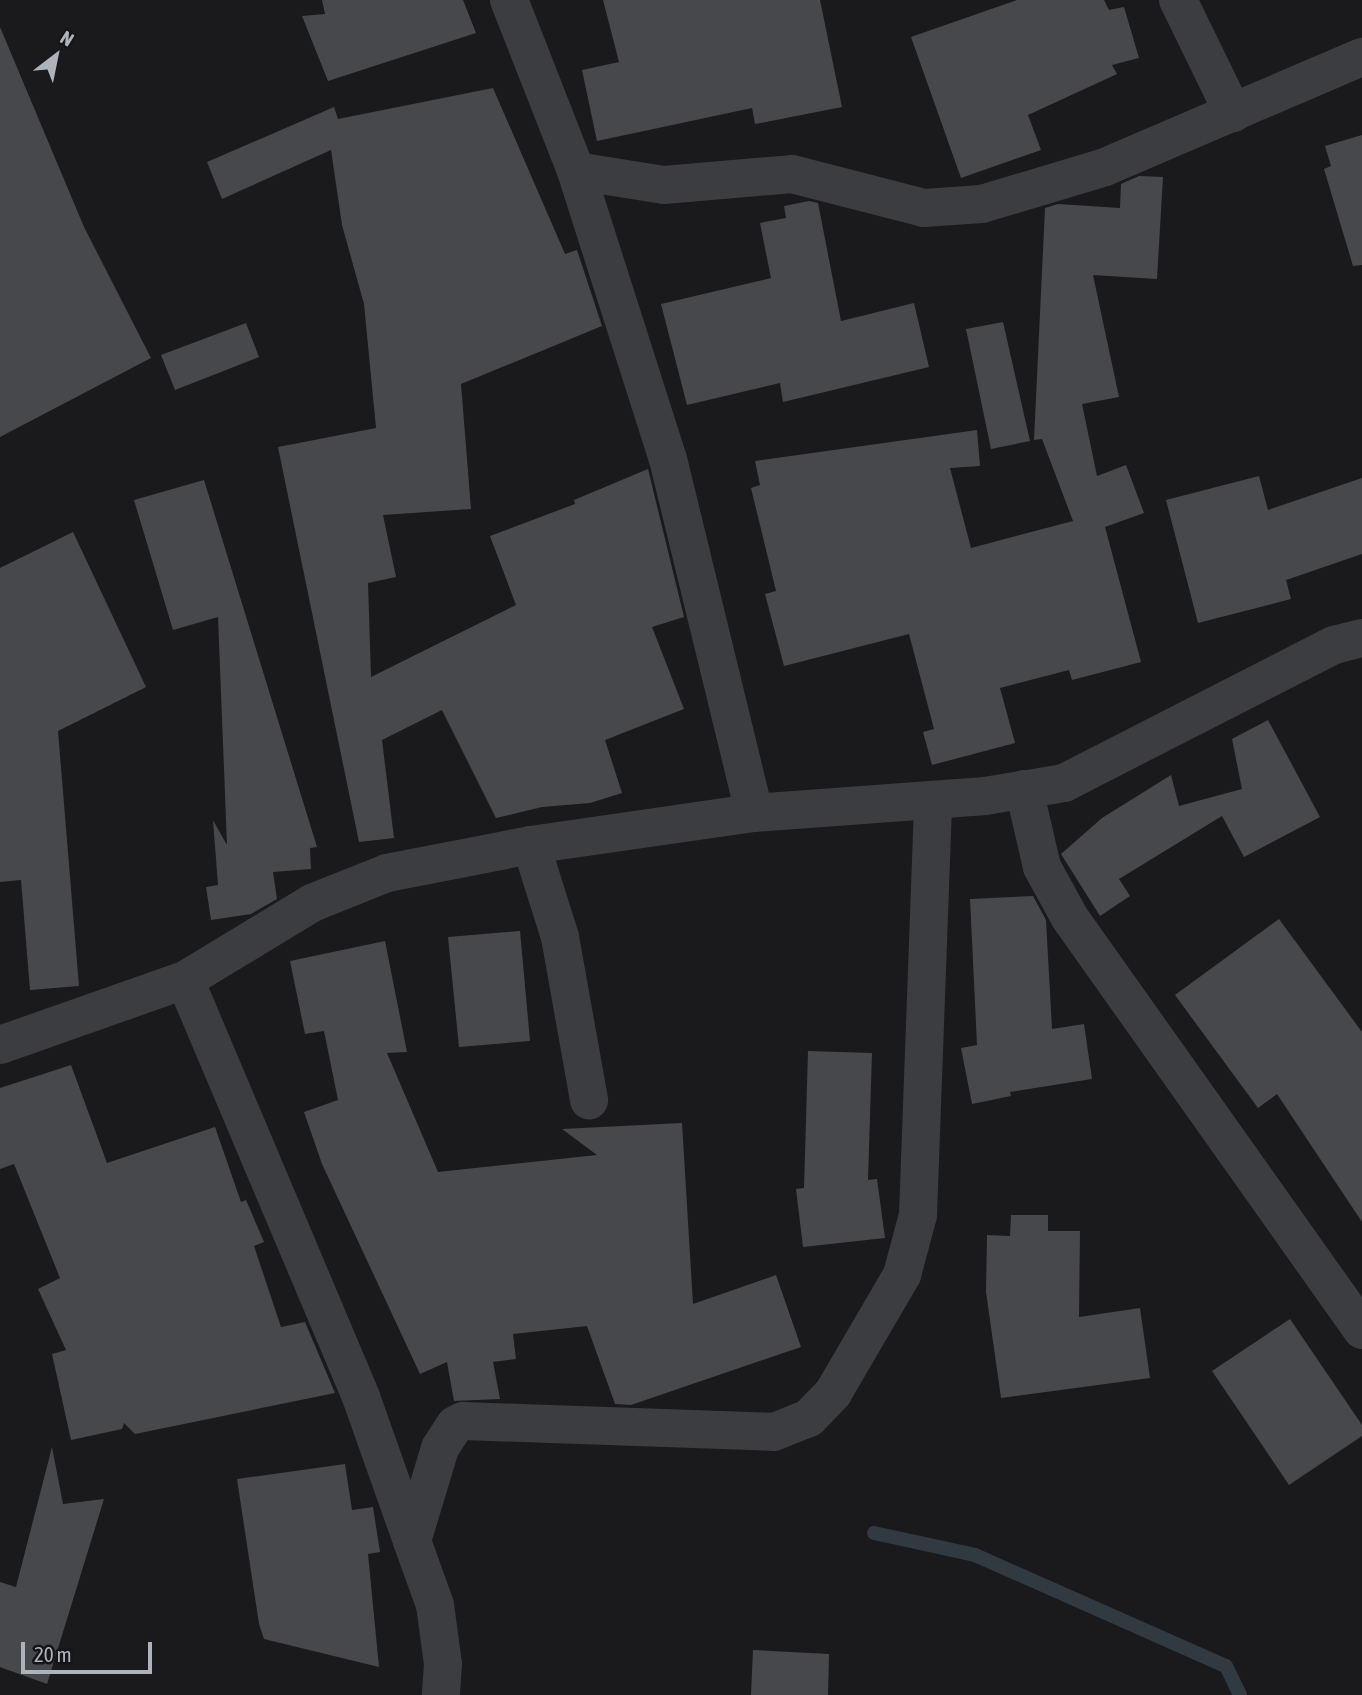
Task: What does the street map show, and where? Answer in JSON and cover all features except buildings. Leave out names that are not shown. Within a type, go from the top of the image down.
[{"type":"street","points":[[509,0],[576,171],[668,459],[754,813]]},
{"type":"street","points":[[1178,0],[1233,113]]},
{"type":"street","points":[[576,171],[664,185],[792,174],[924,208],[982,204],[1105,167],[1362,57]]},
{"type":"street","points":[[0,1045],[185,979],[312,903],[387,873],[531,845],[754,813],[933,800],[1064,783],[1334,645],[1362,638]]},
{"type":"street","points":[[1024,789],[1042,867],[1070,918],[1362,1330]]},
{"type":"street","points":[[412,1541],[440,1448],[449,1432],[463,1421],[774,1432],[809,1419],[833,1393],[902,1275],[918,1215],[933,800]]},
{"type":"street","points":[[531,845],[560,937],[589,1100]]},
{"type":"street","points":[[185,979],[361,1397],[435,1605],[443,1664],[441,1695]]},
{"type":"waterway","points":[[874,1533],[975,1555],[1226,1666],[1240,1695]]}]
